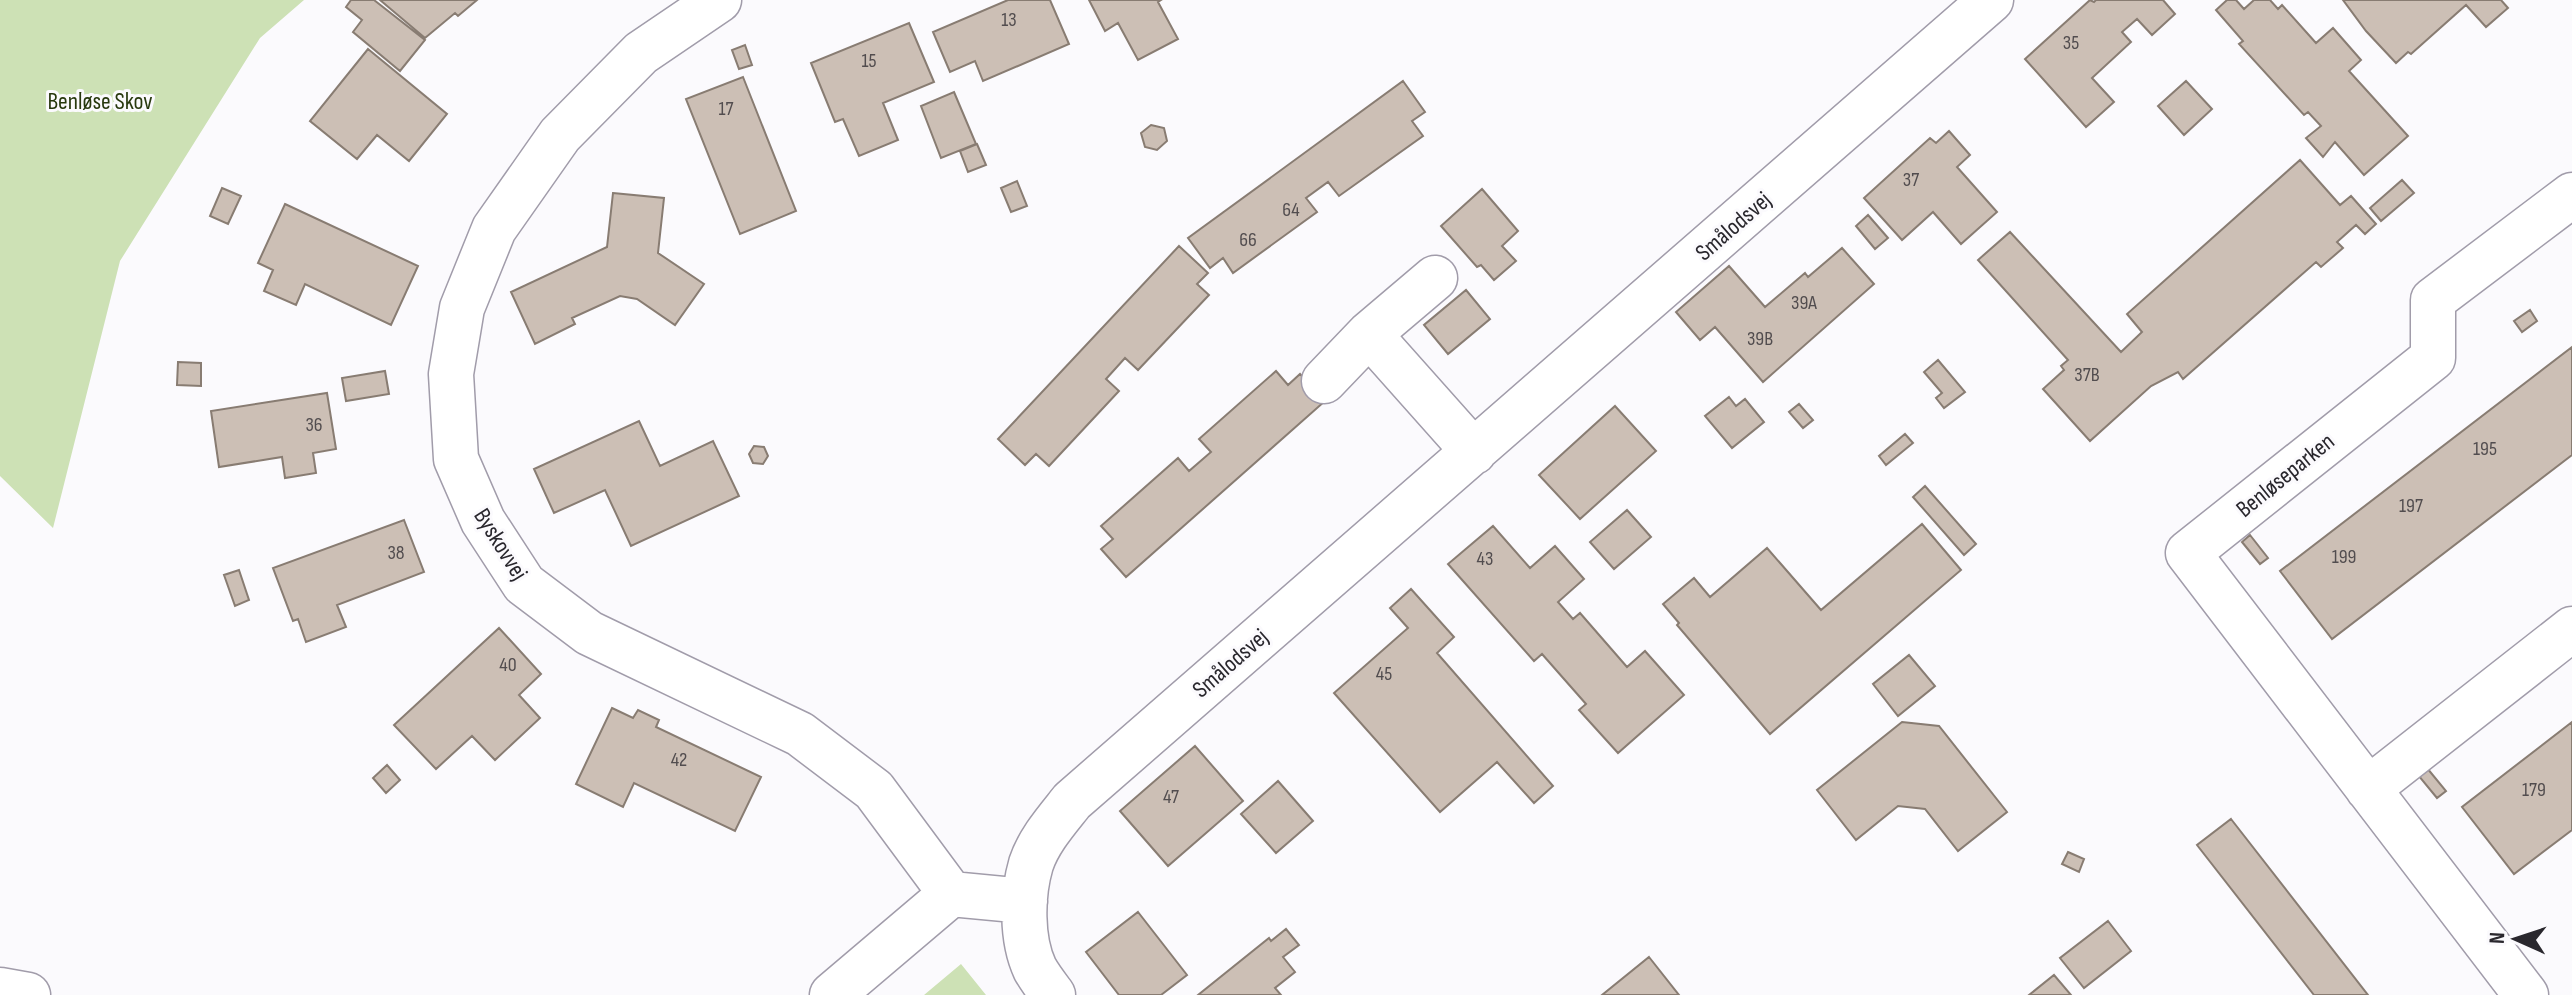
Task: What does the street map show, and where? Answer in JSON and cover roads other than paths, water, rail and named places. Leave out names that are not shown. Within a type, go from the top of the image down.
[{"type":"street","name":"Byskovvej","points":[[719,0],[641,53],[560,135],[494,229],[462,308],[451,374],[456,459],[483,521],[524,584],[589,633],[800,734],[874,790],[951,894]]},
{"type":"street","name":"Smålodsvej","points":[[1053,995],[1035,968],[1026,937],[1025,901],[1031,863],[1046,834],[1072,801],[1991,0]]},
{"type":"street","name":"Benløseparken","points":[[2526,995],[2188,553],[2433,358],[2433,300],[2572,195]]},
{"type":"street","points":[[1324,381],[1369,334],[1435,278]]},
{"type":"street","points":[[1369,334],[1474,452]]},
{"type":"street","points":[[2368,789],[2572,629]]},
{"type":"street","points":[[832,995],[951,894],[1025,901]]},
{"type":"street","points":[[0,990],[28,995]]},
{"type":"park label","name":"Benløse Skov","points":[[100,101]]}]
